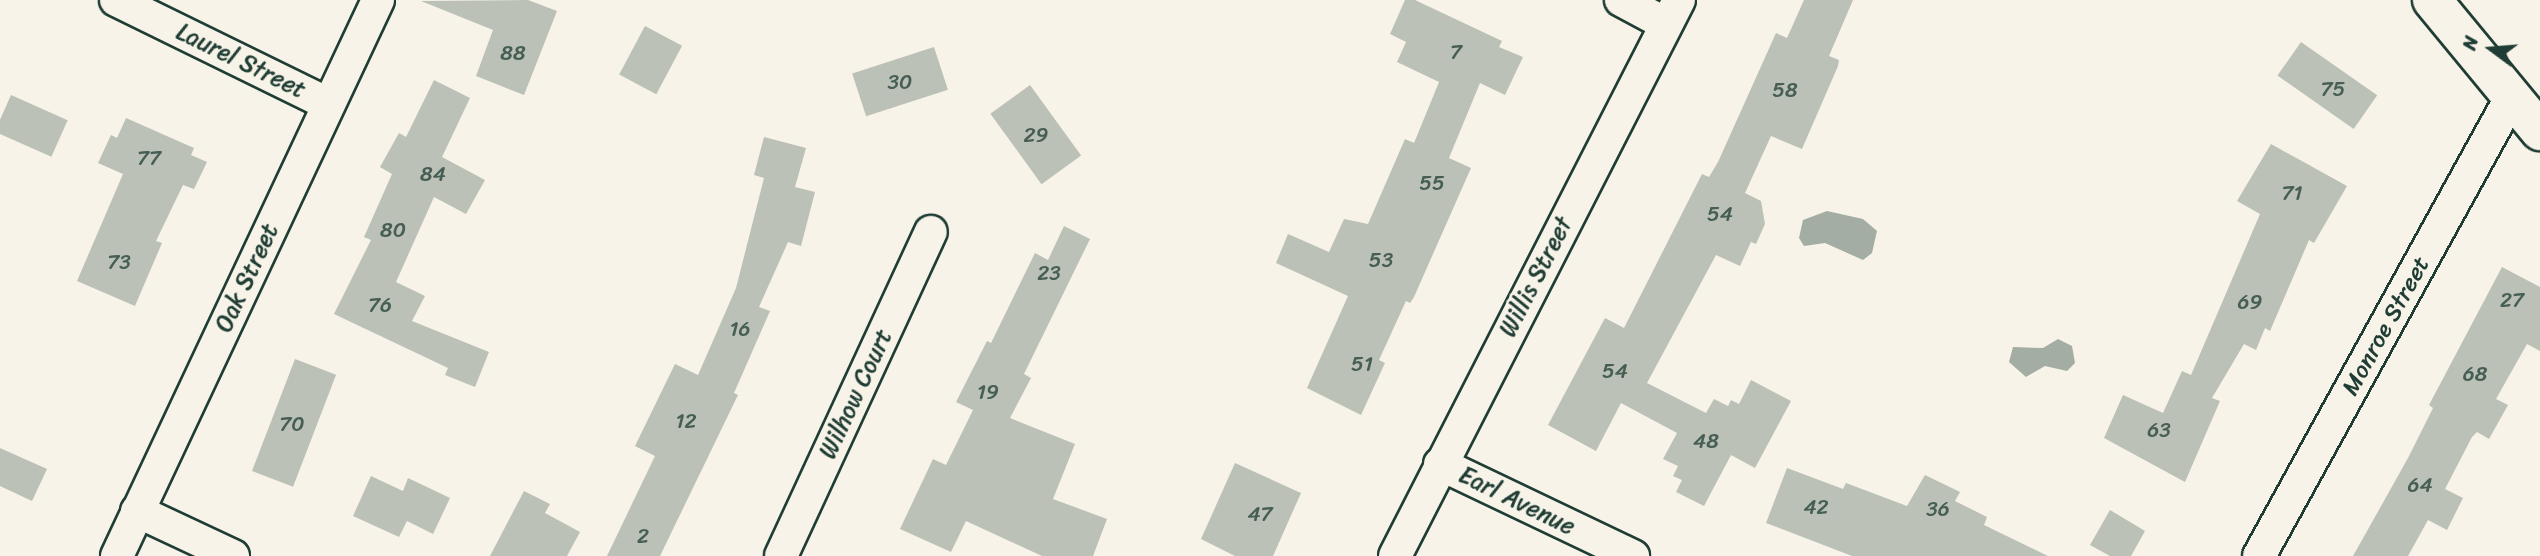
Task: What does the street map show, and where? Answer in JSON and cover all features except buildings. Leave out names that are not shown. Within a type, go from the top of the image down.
[{"type":"main road","points":[[2432,0],[2540,131]]},
{"type":"street","name":"Laurel Street","points":[[116,0],[328,104]]},
{"type":"street","name":"Oak Street","points":[[117,556],[377,0]]},
{"type":"street","points":[[1621,0],[1673,12]]},
{"type":"street","name":"Willis Street","points":[[1395,556],[1673,12]]},
{"type":"street","name":"Monroe Street","points":[[2259,556],[2512,96]]},
{"type":"street","name":"Wilhow Court","points":[[781,556],[931,232]]},
{"type":"street","name":"Earl Avenue","points":[[1440,464],[1633,556]]},
{"type":"street","points":[[137,511],[233,556]]},
{"type":"shaded area","points":[[1827,211],[1863,219],[1877,231],[1872,253],[1863,260],[1825,243],[1804,246],[1799,238],[1803,220]]},
{"type":"shaded area","points":[[2058,339],[2072,346],[2075,363],[2067,371],[2045,366],[2026,377],[2009,362],[2013,347],[2043,348]]}]
